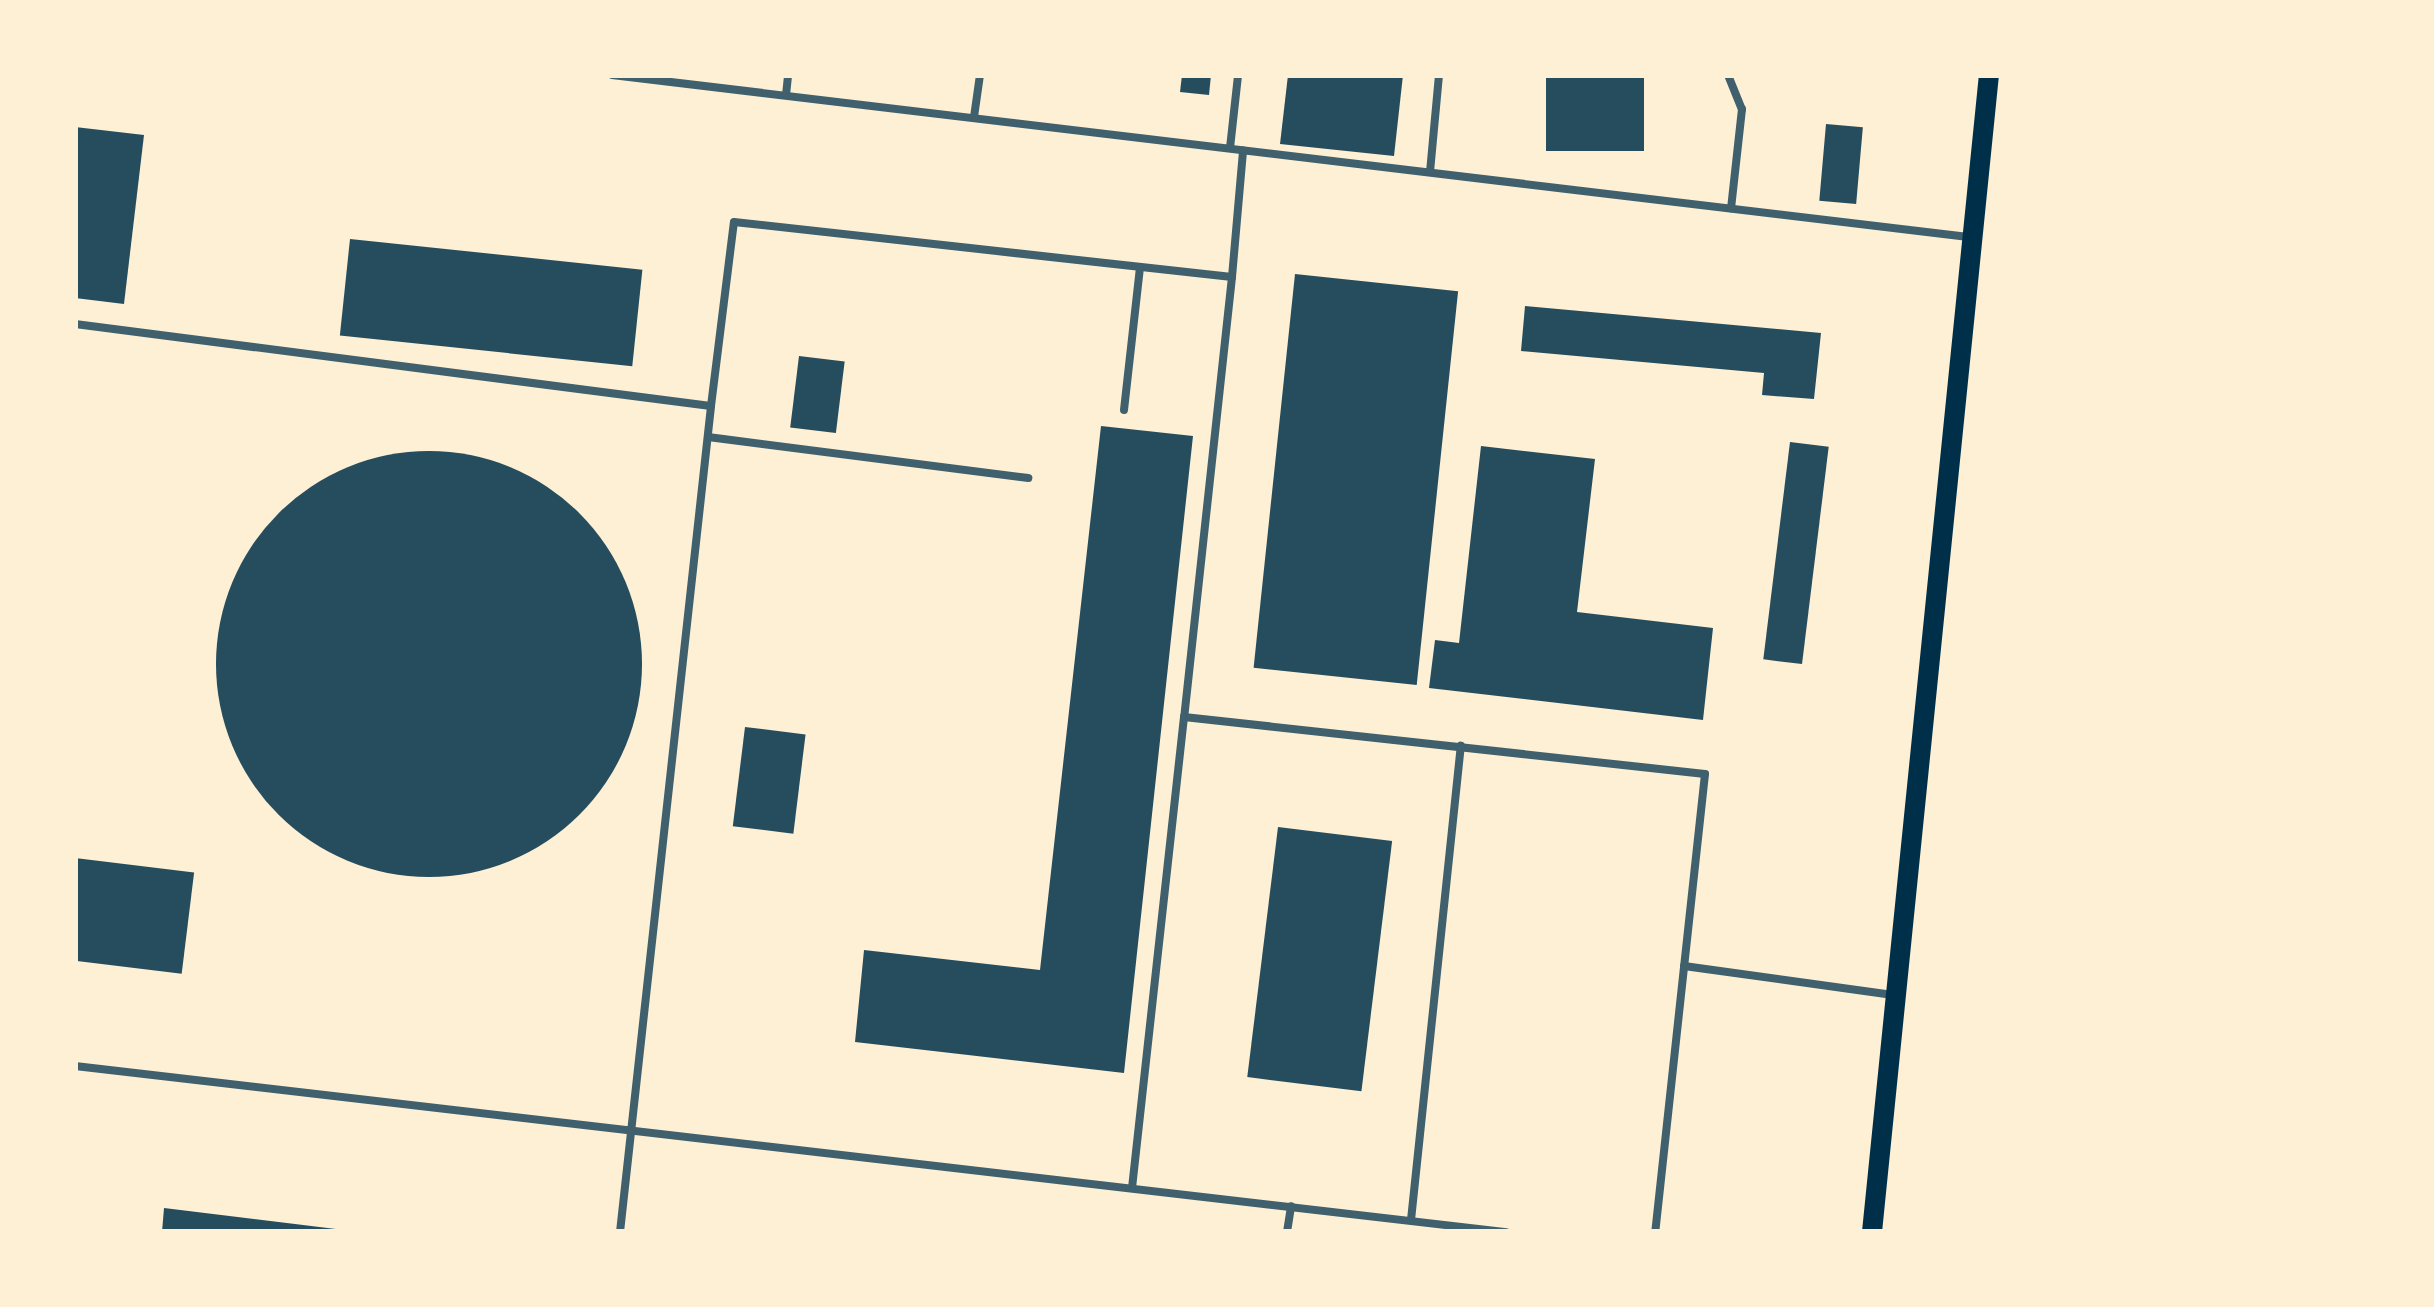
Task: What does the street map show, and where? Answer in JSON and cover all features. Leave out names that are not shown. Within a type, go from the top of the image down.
[{"type":"main road","points":[[1872,1232],[1989,75]]},
{"type":"lane","points":[[612,75],[1970,237]]},
{"type":"lane","points":[[786,95],[788,75]]},
{"type":"lane","points":[[974,117],[980,75]]},
{"type":"lane","points":[[1230,148],[1238,75]]},
{"type":"lane","points":[[1430,172],[1439,75]]},
{"type":"lane","points":[[1728,75],[1742,109],[1731,208]]},
{"type":"lane","points":[[1132,1188],[1232,277],[1242,150]]},
{"type":"lane","points":[[620,1232],[734,222],[1232,277]]},
{"type":"lane","points":[[1124,410],[1140,267]]},
{"type":"lane","points":[[75,324],[711,406]]},
{"type":"lane","points":[[708,437],[1028,478]]},
{"type":"lane","points":[[1184,717],[1705,774],[1655,1232]]},
{"type":"lane","points":[[1411,1220],[1460,746]]},
{"type":"lane","points":[[1684,966],[1898,996]]},
{"type":"lane","points":[[75,1066],[1506,1232]]},
{"type":"lane","points":[[1288,1232],[1290,1206]]},
{"type":"building","points":[[1182,75],[1211,75],[1209,95],[1180,92]]},
{"type":"building","points":[[1288,75],[1403,75],[1394,156],[1280,144]]},
{"type":"building","points":[[1546,75],[1644,75],[1644,151],[1546,151]]},
{"type":"building","points":[[1826,124],[1863,127],[1856,204],[1819,201]]},
{"type":"building","points":[[75,127],[144,135],[124,304],[75,298]]},
{"type":"building","points":[[350,239],[642,270],[632,366],[340,335]]},
{"type":"building","points":[[1295,274],[1458,291],[1417,685],[1254,668]]},
{"type":"building","points":[[1525,306],[1821,333],[1814,399],[1762,395],[1764,373],[1521,351]]},
{"type":"building","points":[[799,356],[845,362],[836,433],[790,427]]},
{"type":"building","points":[[1101,426],[1193,436],[1124,1073],[855,1042],[864,950],[1040,970]]},
{"type":"building","points":[[1790,442],[1829,447],[1802,664],[1763,659]]},
{"type":"building","points":[[1481,446],[1595,459],[1577,612],[1713,628],[1703,720],[1429,688],[1435,640],[1459,643]]},
{"type":"building","points":[[429,451],[471,455],[511,467],[548,487],[580,513],[606,545],[626,582],[638,622],[642,664],[638,706],[626,746],[606,783],[580,815],[548,841],[511,861],[471,873],[429,877],[387,873],[347,861],[310,841],[278,815],[252,783],[232,746],[220,706],[216,664],[220,622],[232,582],[252,545],[278,513],[310,487],[347,467],[387,455]]},
{"type":"building","points":[[745,727],[806,734],[793,834],[733,826]]},
{"type":"building","points":[[1278,827],[1392,841],[1361,1091],[1247,1077]]},
{"type":"building","points":[[75,858],[194,873],[182,974],[75,961]]},
{"type":"building","points":[[164,1208],[344,1230],[344,1232],[162,1232]]}]
